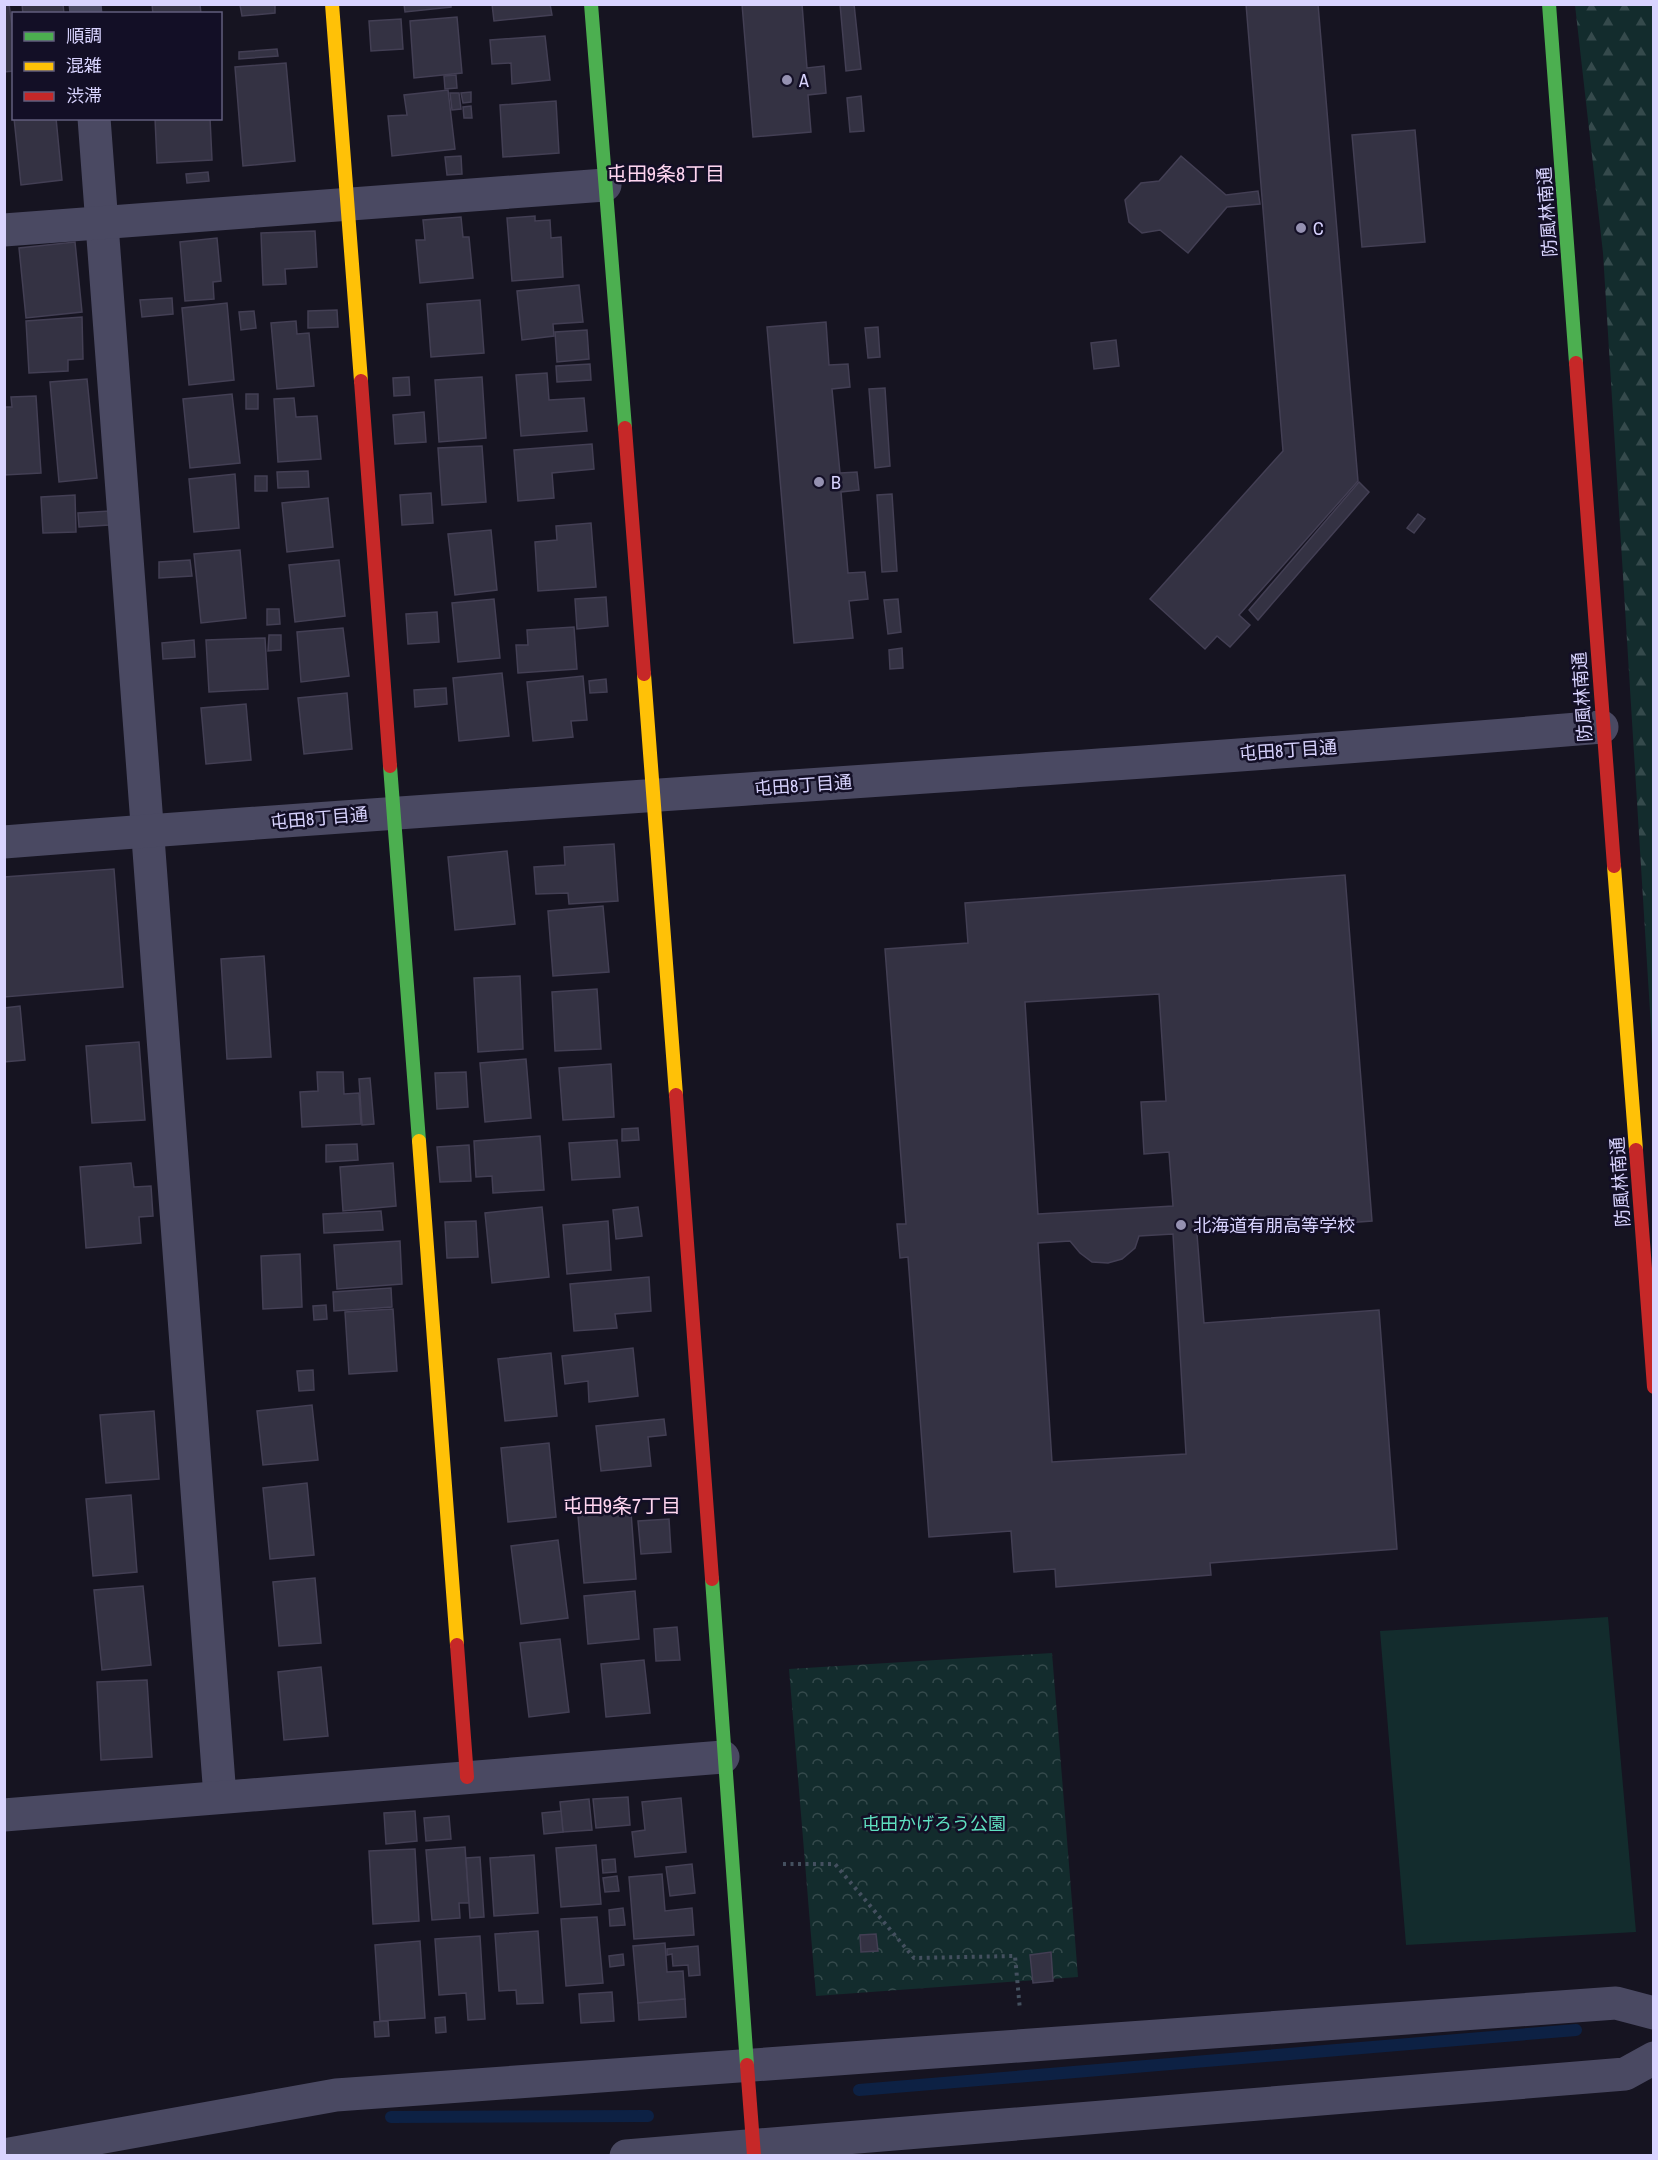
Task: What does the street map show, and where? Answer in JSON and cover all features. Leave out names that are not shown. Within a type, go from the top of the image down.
[{"type":"street","points":[[332,4],[467,1777]]},
{"type":"street","points":[[591,4],[654,797],[723,1757],[754,2151]]},
{"type":"street","name":"防風林南通","points":[[1549,4],[1653,1387]]},
{"type":"street","points":[[94,120],[220,1797]]},
{"type":"street","points":[[4,230],[605,185]]},
{"type":"street","name":"屯田8丁目通","points":[[4,842],[394,812],[654,797],[1602,727]]},
{"type":"street","points":[[4,1815],[723,1757]]},
{"type":"street","points":[[4,2155],[336,2095],[1617,2003],[1653,2013]]},
{"type":"street","points":[[626,2156],[754,2151],[1625,2074],[1653,2058]]},
{"type":"path","points":[[783,1864],[835,1864],[914,1958],[1015,1956],[1020,2012]]},
{"type":"green space","points":[[1575,5],[1653,5],[1653,1060],[1603,253]]},
{"type":"green space","points":[[1608,1617],[1636,1932],[1406,1945],[1380,1631]]},
{"type":"green space","name":"屯田かげろう公園","points":[[1052,1653],[1078,1977],[816,1996],[789,1669]]},
{"type":"building","points":[[4,4],[9,4],[12,26],[12,71],[4,72]]},
{"type":"building","points":[[22,4],[63,4],[64,12],[23,12]]},
{"type":"building","points":[[152,4],[200,4],[201,12],[153,12]]},
{"type":"building","points":[[275,4],[275,13],[242,16],[240,5]]},
{"type":"building","points":[[404,4],[451,4],[451,7],[405,12]]},
{"type":"building","points":[[492,4],[550,4],[552,15],[494,21]]},
{"type":"building","name":"A","points":[[742,4],[802,4],[807,68],[824,66],[826,93],[808,95],[811,132],[753,137]]},
{"type":"building","points":[[840,4],[854,4],[861,69],[846,71]]},
{"type":"building","name":"C","points":[[1246,4],[1318,4],[1358,481],[1239,615],[1250,625],[1230,647],[1217,636],[1205,649],[1150,599],[1283,451]]},
{"type":"building","points":[[457,17],[462,73],[414,78],[410,21]]},
{"type":"building","points":[[401,19],[403,49],[371,51],[369,21]]},
{"type":"building","points":[[545,36],[550,80],[512,84],[511,63],[492,64],[490,40]]},
{"type":"building","points":[[277,49],[278,56],[239,59],[239,52]]},
{"type":"building","points":[[286,63],[295,161],[243,166],[235,67]]},
{"type":"building","points":[[456,75],[457,88],[445,89],[444,76]]},
{"type":"building","points":[[448,90],[455,149],[392,156],[388,116],[407,115],[404,95]]},
{"type":"building","points":[[471,92],[471,102],[463,103],[461,93]]},
{"type":"building","points":[[450,93],[459,93],[461,109],[452,110]]},
{"type":"building","points":[[861,96],[864,131],[850,132],[847,98]]},
{"type":"building","points":[[556,101],[559,153],[503,157],[500,105]]},
{"type":"building","points":[[471,106],[472,118],[464,118],[463,107]]},
{"type":"building","points":[[14,120],[56,120],[62,180],[21,185]]},
{"type":"building","points":[[155,120],[210,120],[212,160],[157,163]]},
{"type":"building","points":[[1415,130],[1425,242],[1362,247],[1352,135]]},
{"type":"building","points":[[461,156],[462,174],[447,175],[445,157]]},
{"type":"building","points":[[1181,156],[1226,195],[1258,191],[1260,204],[1227,207],[1188,253],[1160,230],[1142,233],[1129,222],[1125,200],[1141,183],[1159,181]]},
{"type":"building","points":[[208,172],[209,181],[187,183],[186,174]]},
{"type":"building","points":[[535,216],[535,221],[550,220],[551,238],[561,237],[563,277],[512,281],[507,218]]},
{"type":"building","points":[[461,217],[463,237],[469,237],[473,278],[420,283],[416,240],[425,240],[423,220]]},
{"type":"building","points":[[315,231],[317,267],[285,269],[286,284],[263,285],[261,233]]},
{"type":"building","points":[[217,238],[221,281],[213,282],[214,299],[185,301],[180,242]]},
{"type":"building","points":[[75,242],[82,312],[26,318],[19,248]]},
{"type":"building","points":[[579,285],[583,322],[553,324],[554,336],[522,340],[517,291]]},
{"type":"building","points":[[172,298],[173,314],[142,317],[140,300]]},
{"type":"building","points":[[480,300],[484,353],[431,357],[427,304]]},
{"type":"building","points":[[227,303],[234,380],[189,385],[182,308]]},
{"type":"building","points":[[337,310],[338,327],[308,328],[308,311]]},
{"type":"building","points":[[254,311],[256,328],[241,330],[239,312]]},
{"type":"building","points":[[82,317],[83,359],[68,360],[68,371],[29,373],[26,321]]},
{"type":"building","points":[[296,321],[297,334],[309,333],[314,386],[277,389],[271,323]]},
{"type":"building","name":"B","points":[[826,322],[829,365],[848,364],[850,387],[832,389],[840,473],[857,472],[859,490],[841,492],[848,573],[865,572],[868,599],[849,601],[853,638],[794,643],[767,327]]},
{"type":"building","points":[[878,327],[880,357],[868,358],[865,328]]},
{"type":"building","points":[[587,330],[589,359],[557,362],[555,332]]},
{"type":"building","points":[[1116,340],[1119,366],[1094,369],[1091,343]]},
{"type":"building","points":[[590,364],[591,380],[557,382],[556,366]]},
{"type":"building","points":[[547,373],[549,400],[584,398],[587,431],[521,436],[516,375]]},
{"type":"building","points":[[409,377],[410,395],[394,396],[393,378]]},
{"type":"building","points":[[482,377],[486,438],[439,442],[435,380]]},
{"type":"building","points":[[87,379],[97,478],[59,482],[50,382]]},
{"type":"building","points":[[885,388],[890,466],[875,468],[869,389]]},
{"type":"building","points":[[232,394],[240,463],[190,468],[183,399]]},
{"type":"building","points":[[246,394],[258,394],[258,409],[246,409]]},
{"type":"building","points":[[36,396],[41,473],[4,475],[4,407],[12,407],[11,397]]},
{"type":"building","points":[[294,398],[296,417],[317,416],[321,459],[278,462],[274,399]]},
{"type":"building","points":[[424,412],[426,442],[395,444],[393,415]]},
{"type":"building","points":[[592,444],[594,469],[552,473],[554,498],[518,501],[514,450]]},
{"type":"building","points":[[482,446],[486,502],[442,505],[438,448]]},
{"type":"building","points":[[308,471],[309,487],[278,488],[277,472]]},
{"type":"building","points":[[235,474],[239,528],[194,532],[189,479]]},
{"type":"building","points":[[255,476],[267,476],[267,491],[255,491]]},
{"type":"building","points":[[1359,482],[1369,492],[1258,620],[1249,610]]},
{"type":"building","points":[[431,493],[433,523],[402,525],[400,495]]},
{"type":"building","points":[[892,494],[897,571],[882,572],[877,495]]},
{"type":"building","points":[[75,495],[76,532],[43,533],[41,497]]},
{"type":"building","points":[[328,498],[333,547],[287,552],[282,503]]},
{"type":"building","points":[[109,511],[109,525],[79,527],[78,513]]},
{"type":"building","points":[[1418,514],[1425,519],[1414,533],[1407,528]]},
{"type":"building","points":[[591,523],[596,587],[538,591],[535,542],[557,540],[556,526]]},
{"type":"building","points":[[491,530],[497,590],[455,595],[448,534]]},
{"type":"building","points":[[240,550],[246,618],[201,623],[194,554]]},
{"type":"building","points":[[190,560],[192,576],[159,578],[159,562]]},
{"type":"building","points":[[339,560],[345,616],[295,622],[289,565]]},
{"type":"building","points":[[606,597],[608,626],[577,629],[575,599]]},
{"type":"building","points":[[494,599],[500,658],[458,662],[452,603]]},
{"type":"building","points":[[898,599],[901,632],[888,634],[884,600]]},
{"type":"building","points":[[267,609],[279,609],[280,624],[267,625]]},
{"type":"building","points":[[437,612],[439,642],[408,644],[406,614]]},
{"type":"building","points":[[574,627],[577,669],[518,673],[516,645],[528,645],[527,630]]},
{"type":"building","points":[[343,628],[349,676],[301,682],[297,632]]},
{"type":"building","points":[[269,635],[281,635],[281,650],[268,651]]},
{"type":"building","points":[[265,638],[268,689],[209,692],[206,640]]},
{"type":"building","points":[[194,640],[195,657],[163,659],[162,643]]},
{"type":"building","points":[[902,648],[903,668],[890,669],[889,650]]},
{"type":"building","points":[[502,673],[509,736],[459,741],[453,678]]},
{"type":"building","points":[[583,676],[587,720],[571,721],[573,737],[533,741],[527,682]]},
{"type":"building","points":[[606,679],[607,692],[590,693],[589,681]]},
{"type":"building","points":[[446,688],[447,704],[415,707],[414,690]]},
{"type":"building","points":[[347,693],[352,749],[304,754],[298,698]]},
{"type":"building","points":[[246,704],[251,760],[206,764],[201,708]]},
{"type":"building","points":[[614,844],[618,901],[569,904],[568,893],[536,894],[534,867],[565,865],[564,847]]},
{"type":"building","points":[[507,851],[515,924],[455,930],[448,857]]},
{"type":"building","points":[[114,869],[123,987],[4,997],[4,877]]},
{"type":"building","points":[[1345,875],[1372,1221],[1197,1234],[1204,1323],[1379,1310],[1397,1549],[1210,1563],[1211,1575],[1056,1587],[1055,1569],[1014,1572],[1011,1531],[929,1537],[908,1257],[900,1258],[897,1224],[906,1224],[885,949],[968,943],[965,903]],"holes":[[[1159,994],[1166,1101],[1141,1102],[1144,1154],[1169,1152],[1173,1206],[1038,1214],[1025,1002]],[[1173,1234],[1186,1454],[1052,1462],[1038,1243],[1070,1241],[1092,1262],[1108,1263],[1122,1259],[1135,1248],[1139,1236]]]},
{"type":"building","points":[[603,906],[609,972],[553,976],[548,911]]},
{"type":"building","points":[[264,956],[271,1057],[227,1059],[221,959]]},
{"type":"building","points":[[520,976],[523,1049],[478,1052],[474,978]]},
{"type":"building","points":[[597,989],[601,1049],[555,1051],[552,992]]},
{"type":"building","points":[[20,1006],[25,1060],[4,1062],[4,1008]]},
{"type":"building","points":[[139,1042],[145,1120],[92,1123],[86,1046]]},
{"type":"building","points":[[526,1059],[531,1118],[485,1122],[480,1063]]},
{"type":"building","points":[[611,1064],[614,1117],[563,1120],[559,1068]]},
{"type":"building","points":[[317,1072],[343,1072],[344,1094],[359,1093],[361,1124],[302,1127],[300,1092],[318,1091]]},
{"type":"building","points":[[466,1072],[468,1107],[437,1109],[435,1073]]},
{"type":"building","points":[[370,1078],[374,1124],[362,1125],[359,1079]]},
{"type":"building","points":[[638,1128],[639,1140],[622,1141],[622,1129]]},
{"type":"building","points":[[540,1136],[544,1190],[493,1193],[492,1176],[476,1177],[474,1141]]},
{"type":"building","points":[[617,1140],[620,1177],[572,1180],[569,1143]]},
{"type":"building","points":[[357,1144],[358,1160],[326,1162],[326,1145]]},
{"type":"building","points":[[469,1145],[471,1181],[440,1182],[437,1147]]},
{"type":"building","points":[[131,1163],[134,1187],[151,1186],[153,1216],[139,1217],[141,1243],[86,1248],[80,1167]]},
{"type":"building","points":[[393,1163],[396,1206],[343,1211],[340,1167]]},
{"type":"building","points":[[542,1207],[549,1277],[492,1283],[485,1213]]},
{"type":"building","points":[[638,1207],[642,1236],[616,1239],[613,1210]]},
{"type":"building","points":[[381,1211],[383,1230],[324,1233],[323,1214]]},
{"type":"building","points":[[476,1221],[478,1257],[447,1258],[445,1222]]},
{"type":"building","points":[[608,1221],[611,1270],[567,1274],[563,1225]]},
{"type":"building","points":[[400,1241],[402,1284],[337,1289],[334,1245]]},
{"type":"building","points":[[300,1254],[302,1307],[263,1309],[261,1256]]},
{"type":"building","points":[[649,1277],[651,1311],[615,1314],[617,1328],[574,1331],[570,1284]]},
{"type":"building","points":[[391,1288],[392,1307],[334,1311],[333,1292]]},
{"type":"building","points":[[326,1305],[327,1319],[314,1320],[313,1306]]},
{"type":"building","points":[[393,1309],[397,1371],[349,1374],[345,1312]]},
{"type":"building","points":[[633,1348],[638,1396],[589,1402],[588,1381],[565,1384],[562,1356]]},
{"type":"building","points":[[551,1353],[557,1416],[505,1421],[498,1359]]},
{"type":"building","points":[[313,1370],[314,1390],[299,1391],[297,1371]]},
{"type":"building","points":[[312,1405],[318,1460],[263,1465],[257,1411]]},
{"type":"building","points":[[154,1411],[159,1479],[106,1483],[100,1415]]},
{"type":"building","points":[[664,1419],[666,1435],[648,1437],[651,1466],[601,1471],[596,1426]]},
{"type":"building","points":[[549,1443],[556,1517],[508,1522],[501,1448]]},
{"type":"building","points":[[307,1483],[314,1555],[270,1559],[263,1488]]},
{"type":"building","points":[[131,1495],[137,1572],[93,1576],[86,1499]]},
{"type":"building","points":[[631,1512],[636,1579],[584,1583],[578,1516]]},
{"type":"building","points":[[669,1519],[671,1552],[641,1554],[638,1521]]},
{"type":"building","points":[[558,1540],[568,1618],[521,1624],[511,1546]]},
{"type":"building","points":[[315,1578],[321,1643],[279,1646],[273,1582]]},
{"type":"building","points":[[143,1586],[151,1665],[102,1670],[94,1590]]},
{"type":"building","points":[[635,1591],[639,1639],[588,1644],[584,1596]]},
{"type":"building","points":[[677,1627],[680,1660],[656,1661],[654,1629]]},
{"type":"building","points":[[560,1639],[569,1712],[529,1717],[520,1643]]},
{"type":"building","points":[[644,1660],[650,1713],[606,1717],[601,1664]]},
{"type":"building","points":[[321,1667],[328,1736],[284,1740],[278,1672]]},
{"type":"building","points":[[147,1680],[152,1757],[101,1760],[97,1682]]},
{"type":"building","points":[[628,1797],[630,1825],[596,1828],[593,1799]]},
{"type":"building","points":[[681,1798],[686,1852],[635,1857],[632,1832],[645,1830],[642,1802]]},
{"type":"building","points":[[589,1799],[592,1830],[563,1832],[560,1802]]},
{"type":"building","points":[[415,1811],[417,1841],[386,1844],[384,1813]]},
{"type":"building","points":[[561,1811],[563,1832],[544,1834],[542,1813]]},
{"type":"building","points":[[449,1816],[451,1839],[426,1841],[424,1818]]},
{"type":"building","points":[[596,1845],[601,1904],[561,1907],[556,1848]]},
{"type":"building","points":[[465,1847],[469,1903],[459,1903],[460,1918],[432,1920],[426,1850]]},
{"type":"building","points":[[415,1849],[419,1921],[373,1924],[369,1851]]},
{"type":"building","points":[[534,1855],[538,1913],[494,1916],[490,1858]]},
{"type":"building","points":[[480,1857],[484,1917],[470,1918],[466,1858]]},
{"type":"building","points":[[615,1859],[616,1872],[603,1873],[602,1860]]},
{"type":"building","points":[[692,1864],[695,1893],[670,1896],[666,1867]]},
{"type":"building","points":[[662,1874],[665,1911],[692,1908],[694,1935],[634,1939],[629,1877]]},
{"type":"building","points":[[617,1876],[619,1891],[605,1892],[603,1878]]},
{"type":"building","points":[[623,1908],[625,1925],[610,1926],[609,1910]]},
{"type":"building","points":[[597,1917],[603,1983],[566,1986],[561,1919]]},
{"type":"building","points":[[538,1931],[543,2003],[517,2004],[516,1990],[499,1991],[495,1934]]},
{"type":"building","points":[[876,1934],[878,1951],[861,1952],[860,1935]]},
{"type":"building","points":[[480,1936],[485,2019],[468,2020],[466,1993],[439,1995],[435,1939]]},
{"type":"building","points":[[420,1941],[425,2018],[380,2021],[375,1945]]},
{"type":"building","points":[[665,1943],[667,1972],[683,1971],[685,1999],[638,2003],[633,1946]]},
{"type":"building","points":[[698,1946],[700,1975],[689,1976],[688,1965],[673,1966],[672,1954],[667,1955],[667,1949]]},
{"type":"building","points":[[1051,1952],[1053,1981],[1033,1983],[1030,1955]]},
{"type":"building","points":[[623,1954],[624,1965],[610,1967],[609,1956]]},
{"type":"building","points":[[612,1992],[614,2021],[581,2023],[579,1994]]},
{"type":"building","points":[[685,1999],[686,2017],[639,2020],[638,2003]]},
{"type":"building","points":[[445,2017],[446,2032],[436,2033],[435,2018]]},
{"type":"building","points":[[388,2021],[389,2036],[375,2037],[374,2022]]},
{"type":"waterway","points":[[859,2090],[1576,2030]]},
{"type":"waterway","points":[[391,2117],[648,2116]]},
{"type":"traffic: fast","points":[[591,4],[625,428]]},
{"type":"traffic: fast","points":[[1549,4],[1576,363]]},
{"type":"traffic: fast","points":[[390,766],[419,1141]]},
{"type":"traffic: fast","points":[[712,1579],[747,2065]]},
{"type":"traffic: slow","points":[[332,4],[361,381]]},
{"type":"traffic: slow","points":[[644,674],[676,1095]]},
{"type":"traffic: slow","points":[[1614,866],[1636,1150]]},
{"type":"traffic: slow","points":[[419,1141],[457,1645]]},
{"type":"traffic: jam","points":[[1576,363],[1614,866]]},
{"type":"traffic: jam","points":[[361,381],[390,766]]},
{"type":"traffic: jam","points":[[625,428],[644,674]]},
{"type":"traffic: jam","points":[[676,1095],[712,1579]]},
{"type":"traffic: jam","points":[[1636,1150],[1654,1387]]},
{"type":"traffic: jam","points":[[457,1645],[467,1777]]},
{"type":"traffic: jam","points":[[747,2065],[754,2156]]},
{"type":"place","name":"A","points":[[787,80]]},
{"type":"place","name":"C","points":[[1301,228]]},
{"type":"place","name":"B","points":[[819,482]]},
{"type":"place","name":"北海道有朋高等学校","points":[[1181,1225]]},
{"type":"district","name":"屯田9条8丁目","points":[[666,173]]},
{"type":"district","name":"屯田9条7丁目","points":[[622,1505]]}]
